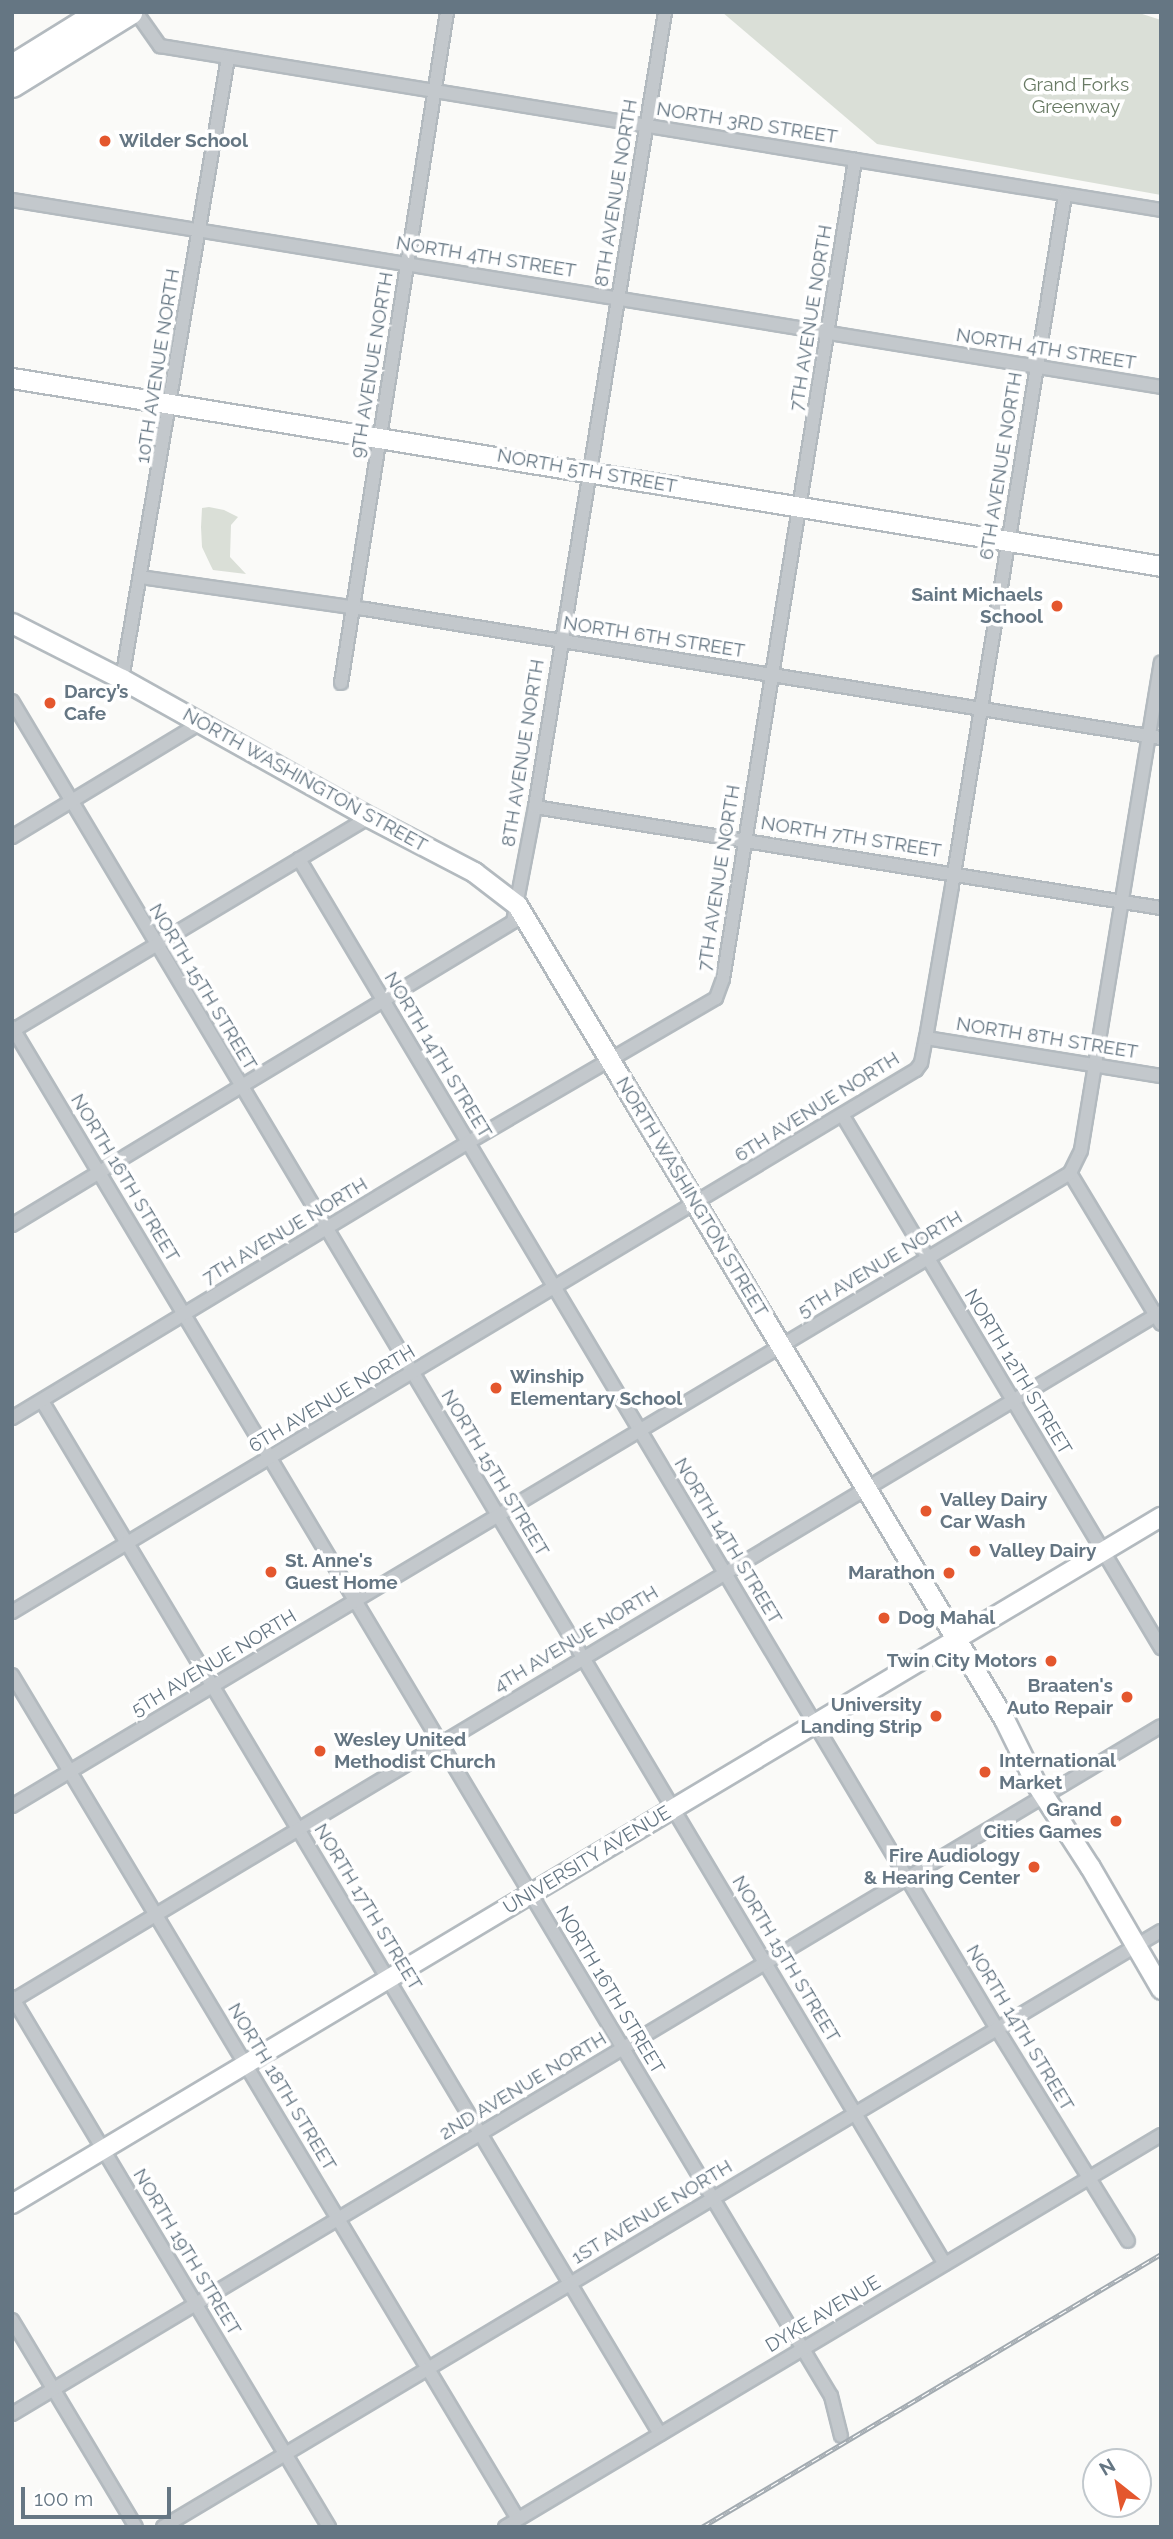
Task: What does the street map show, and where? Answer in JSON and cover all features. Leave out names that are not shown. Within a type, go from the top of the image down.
[{"type":"highway","points":[[12,65],[99,12]]},
{"type":"highway","points":[[12,85],[130,12]]},
{"type":"main road","name":"NORTH 5TH STREET","points":[[12,378],[380,436],[1161,566]]},
{"type":"main road","name":"NORTH WASHINGTON STREET","points":[[12,623],[122,679],[369,817],[474,872],[517,905],[956,1639],[1044,1795],[1161,1989]]},
{"type":"street","name":"NORTH 3RD STREET","points":[[136,12],[160,46],[1161,210]]},
{"type":"street","name":"9TH AVENUE NORTH","points":[[341,683],[437,92],[447,12]]},
{"type":"street","name":"8TH AVENUE NORTH","points":[[12,1225],[513,922],[535,807],[665,12]]},
{"type":"street","name":"10TH AVENUE NORTH","points":[[122,679],[228,58]]},
{"type":"street","name":"7TH AVENUE NORTH","points":[[12,1418],[467,1143],[716,998],[723,979],[855,160]]},
{"type":"street","name":"6TH AVENUE NORTH","points":[[12,1612],[916,1070],[921,1063],[926,1038],[1065,195]]},
{"type":"street","name":"NORTH 4TH STREET","points":[[12,200],[1161,387]]},
{"type":"street","name":"NORTH 6TH STREET","points":[[140,577],[561,641],[1155,737]]},
{"type":"street","points":[[1159,1317],[1070,1173],[1081,1150],[1122,902],[1155,737],[1161,663]]},
{"type":"street","name":"NORTH 15TH STREET","points":[[12,701],[945,2264]]},
{"type":"street","points":[[12,837],[200,723]]},
{"type":"street","name":"NORTH 7TH STREET","points":[[535,807],[1161,908]]},
{"type":"street","points":[[13,1029],[369,817]]},
{"type":"street","name":"NORTH 14TH STREET","points":[[299,859],[1087,2179],[1128,2241]]},
{"type":"street","name":"NORTH 16TH STREET","points":[[13,1029],[831,2396],[841,2436]]},
{"type":"street","name":"NORTH 8TH STREET","points":[[926,1038],[1161,1076]]},
{"type":"street","name":"NORTH 12TH STREET","points":[[843,1116],[1161,1648]]},
{"type":"street","name":"5TH AVENUE NORTH","points":[[12,1807],[1070,1173]]},
{"type":"street","name":"4TH AVENUE NORTH","points":[[13,1999],[1013,1401],[1159,1317]]},
{"type":"street","name":"NORTH 17TH STREET","points":[[42,1401],[660,2434]]},
{"type":"street","name":"UNIVERSITY AVENUE","points":[[12,2204],[1161,1517]]},
{"type":"street","name":"NORTH 18TH STREET","points":[[12,1675],[518,2519]]},
{"type":"street","name":"2ND AVENUE NORTH","points":[[12,2414],[1161,1726]]},
{"type":"street","name":"1ST AVENUE NORTH","points":[[163,2527],[1161,1931]]},
{"type":"street","name":"NORTH 19TH STREET","points":[[13,1999],[330,2527]]},
{"type":"street","name":"DYKE AVENUE","points":[[505,2527],[1161,2135]]},
{"type":"street","points":[[12,2320],[136,2527]]},
{"type":"green space","name":"Grand Forks Greenway","points":[[722,12],[1136,12],[1161,20],[1161,195],[877,144]]},
{"type":"green space","points":[[209,507],[238,517],[231,525],[230,557],[246,574],[213,570],[202,547],[202,508]]},
{"type":"railway","points":[[702,2527],[1161,2254]]},
{"type":"place","name":"Wilder School","points":[[105,141]]},
{"type":"place","name":"Saint Michaels School","points":[[1057,606]]},
{"type":"place","name":"Darcy’s Cafe","points":[[50,703]]},
{"type":"place","name":"Winship Elementary School","points":[[496,1388]]},
{"type":"place","name":"Valley Dairy Car Wash","points":[[926,1511]]},
{"type":"place","name":"Valley Dairy","points":[[975,1551]]},
{"type":"place","name":"St. Anne's Guest Home","points":[[271,1572]]},
{"type":"place","name":"Marathon","points":[[949,1573]]},
{"type":"place","name":"Dog Mahal","points":[[884,1618]]},
{"type":"place","name":"Twin City Motors","points":[[1051,1661]]},
{"type":"place","name":"Braaten's Auto Repair","points":[[1127,1697]]},
{"type":"place","name":"University Landing Strip","points":[[936,1716]]},
{"type":"place","name":"Wesley United Methodist Church","points":[[320,1751]]},
{"type":"place","name":"International Market","points":[[985,1772]]},
{"type":"place","name":"Grand Cities Games","points":[[1116,1821]]},
{"type":"place","name":"Fire Audiology & Hearing Center","points":[[1034,1867]]}]
